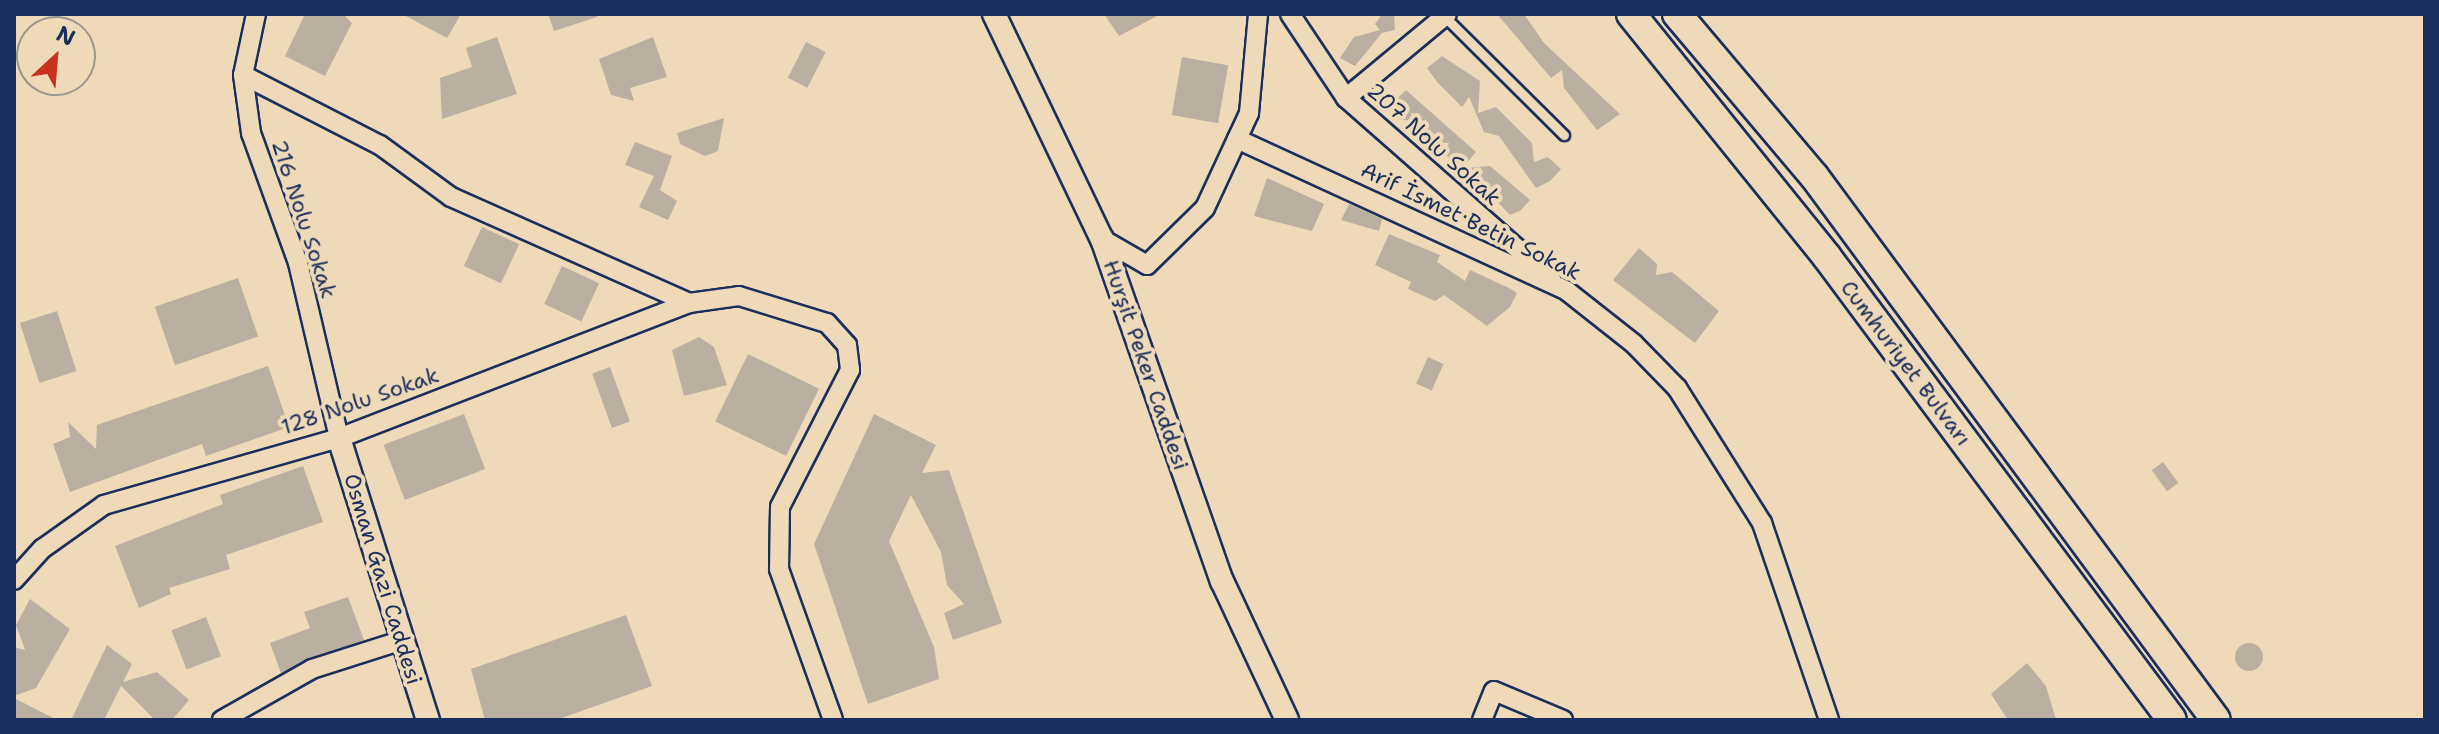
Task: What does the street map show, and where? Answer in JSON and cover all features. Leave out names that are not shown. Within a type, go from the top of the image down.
[{"type":"main road","name":"Cumhuriyet Bulvarı","points":[[1631,14],[1827,257],[2172,720]]},
{"type":"main road","name":"Cumhuriyet Bulvarı","points":[[1677,14],[1814,176],[2216,720]]},
{"type":"street","name":"216 Nolu Sokak","points":[[256,14],[243,75],[251,133],[298,263],[339,438]]},
{"type":"street","name":"Hurşit Peker Caddesi","points":[[994,14],[1102,239],[1222,581],[1287,720]]},
{"type":"street","points":[[1102,239],[1147,265],[1205,208],[1249,113],[1258,14]]},
{"type":"street","name":"207 Nolu Sokak","points":[[1290,14],[1346,98],[1567,291]]},
{"type":"street","points":[[1346,98],[1446,15]]},
{"type":"street","points":[[243,75],[380,145],[451,197],[689,303]]},
{"type":"street","name":"Arif İsmet Betin Sokak","points":[[1237,139],[1567,291],[1677,388],[1717,446],[1762,523],[1829,720]]},
{"type":"street","name":"128 Nolu Sokak","points":[[14,580],[42,549],[104,505],[339,438],[689,303],[739,296],[827,323],[847,345],[850,370],[780,507],[779,569],[833,720]]},
{"type":"street","name":"Osman Gazi Caddesi","points":[[339,438],[400,641],[428,720]]},
{"type":"street","points":[[222,720],[312,669],[400,641]]},
{"type":"street","points":[[1482,720],[1494,691],[1563,720]]},
{"type":"lane","points":[[1446,15],[1564,135]]},
{"type":"building","points":[[305,14],[343,14],[352,23],[325,76],[285,56]]},
{"type":"building","points":[[402,14],[461,14],[447,38]]},
{"type":"building","points":[[548,14],[597,14],[597,17],[554,31]]},
{"type":"building","points":[[1104,14],[1161,14],[1119,36]]},
{"type":"building","points":[[1382,14],[1394,14],[1395,30],[1382,33],[1355,66],[1340,58],[1354,37],[1380,30],[1375,24]]},
{"type":"building","points":[[1497,14],[1524,14],[1544,43],[1620,114],[1597,130],[1564,88],[1562,70],[1551,78]]},
{"type":"building","points":[[497,37],[517,94],[442,119],[440,78],[472,67],[466,48]]},
{"type":"building","points":[[653,37],[667,77],[630,88],[634,101],[611,95],[599,59]]},
{"type":"building","points":[[806,42],[826,52],[807,88],[788,78]]},
{"type":"building","points":[[1442,56],[1480,81],[1478,113],[1496,107],[1532,143],[1534,162],[1548,157],[1561,169],[1550,181],[1536,188],[1499,136],[1484,132],[1469,97],[1462,107],[1438,83],[1427,68]]},
{"type":"building","points":[[1182,57],[1228,65],[1218,123],[1172,115]]},
{"type":"building","points":[[1406,90],[1476,152],[1464,166],[1443,154],[1449,143],[1428,143],[1412,121],[1397,119],[1389,106]]},
{"type":"building","points":[[724,118],[718,151],[705,156],[680,144],[677,133]]},
{"type":"building","points":[[635,142],[672,156],[660,190],[677,201],[668,220],[639,207],[654,176],[625,165]]},
{"type":"building","points":[[1490,166],[1530,200],[1520,211],[1510,215],[1465,168]]},
{"type":"building","points":[[1267,178],[1324,204],[1312,231],[1254,216]]},
{"type":"building","points":[[1349,204],[1382,219],[1379,231],[1341,220]]},
{"type":"building","points":[[482,227],[519,244],[501,283],[464,266]]},
{"type":"building","points":[[1389,234],[1440,255],[1437,262],[1465,281],[1470,270],[1509,288],[1517,293],[1510,307],[1487,326],[1444,295],[1435,301],[1408,289],[1411,282],[1375,265]]},
{"type":"building","points":[[1639,248],[1657,264],[1656,275],[1672,272],[1719,311],[1695,343],[1613,280]]},
{"type":"building","points":[[562,266],[599,283],[581,321],[544,304]]},
{"type":"building","points":[[238,278],[258,337],[175,365],[155,307]]},
{"type":"building","points":[[57,311],[76,371],[39,383],[20,323]]},
{"type":"building","points":[[699,337],[714,347],[727,385],[684,396],[672,350]]},
{"type":"building","points":[[748,354],[819,389],[786,456],[715,421]]},
{"type":"building","points":[[1428,357],[1444,364],[1432,390],[1416,383]]},
{"type":"building","points":[[268,366],[289,427],[206,456],[202,444],[70,492],[53,444],[70,437],[68,422],[96,449],[97,425]]},
{"type":"building","points":[[610,367],[630,422],[612,428],[592,373]]},
{"type":"building","points":[[464,414],[485,469],[405,500],[384,445]]},
{"type":"building","points":[[874,414],[936,445],[922,473],[949,470],[1002,623],[953,640],[944,613],[964,604],[947,585],[941,552],[911,495],[889,541],[934,647],[939,679],[868,704],[814,544]]},
{"type":"building","points":[[2163,462],[2178,483],[2167,491],[2152,470]]},
{"type":"building","points":[[303,466],[323,522],[226,555],[230,569],[169,588],[171,594],[139,608],[115,546],[223,504],[220,495]]},
{"type":"building","points":[[348,597],[364,640],[281,673],[270,643],[310,628],[304,612]]},
{"type":"building","points":[[30,599],[70,629],[36,688],[14,696],[14,647],[25,650],[16,625]]},
{"type":"building","points":[[626,615],[652,686],[556,720],[485,720],[471,669]]},
{"type":"building","points":[[206,617],[221,656],[187,669],[171,630]]},
{"type":"building","points":[[2249,643],[2259,647],[2263,657],[2259,667],[2249,671],[2239,667],[2235,657],[2239,647]]},
{"type":"building","points":[[107,645],[132,664],[123,682],[157,672],[189,700],[172,720],[155,720],[121,686],[104,720],[71,720]]},
{"type":"building","points":[[2027,663],[2046,686],[2056,720],[2008,720],[1991,694]]},
{"type":"building","points":[[14,698],[57,720],[14,720]]}]
